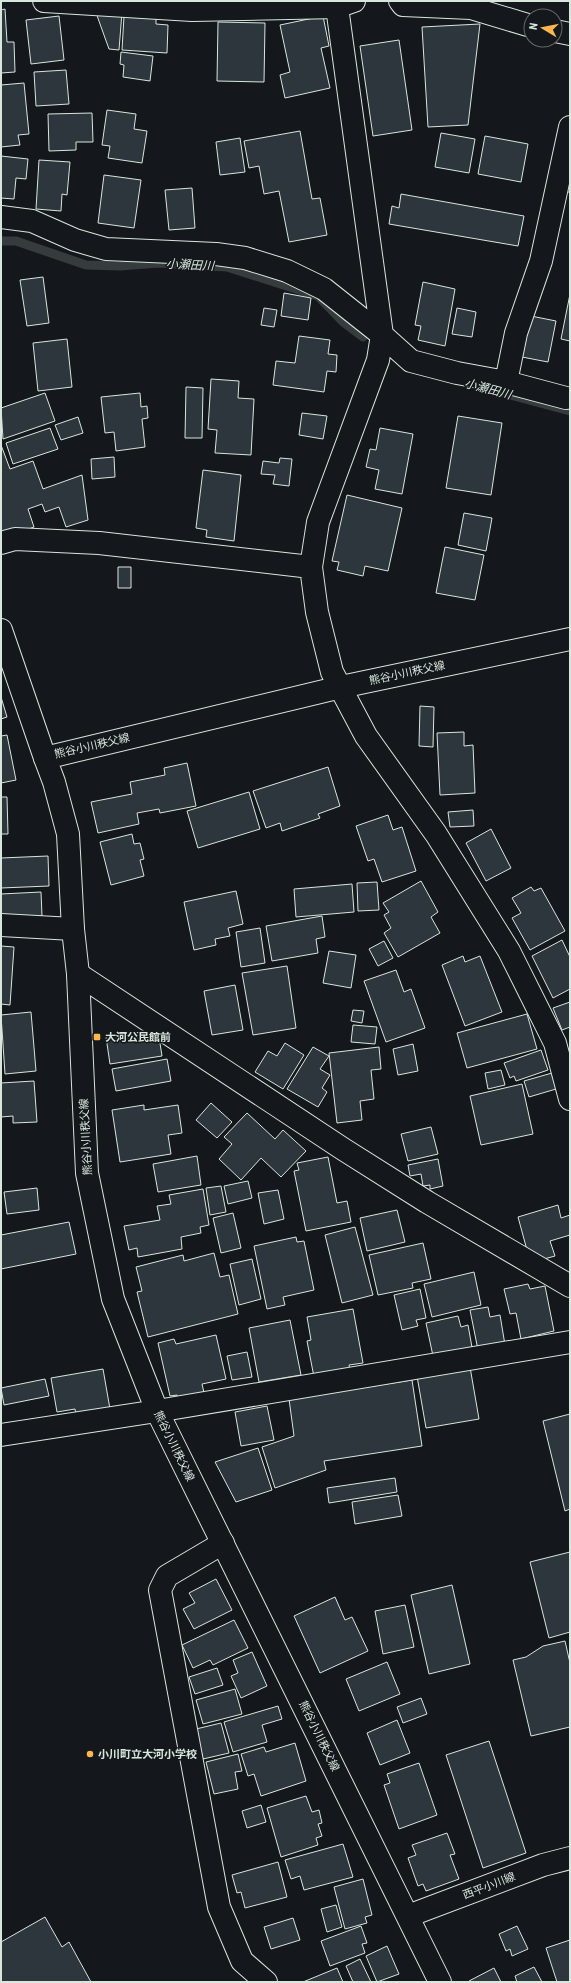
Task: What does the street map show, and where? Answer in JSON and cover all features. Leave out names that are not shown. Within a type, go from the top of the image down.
[{"type":"street","points":[[44,1],[191,6],[346,4],[382,335],[378,360],[318,522],[311,567],[317,612],[332,672],[366,736],[436,834],[509,951],[554,1043],[570,1099]]},
{"type":"street","points":[[400,1],[403,5],[471,8],[523,24]]},
{"type":"street","points":[[506,382],[516,333],[541,261],[570,127]]},
{"type":"street","points":[[1,217],[32,221],[75,240],[106,249],[216,254],[245,258],[287,271],[324,289],[382,335],[411,361],[458,373],[506,382],[566,398]]},
{"type":"street","points":[[1,543],[15,539],[99,542],[311,567]]},
{"type":"street","points":[[1,630],[45,758]]},
{"type":"street","name":"熊谷小川秩父線","points":[[440,1982],[157,1411],[113,1299],[87,1173],[78,974],[73,929],[68,834],[54,782],[45,758],[340,687],[570,639]]},
{"type":"street","points":[[1,925],[73,929]]},
{"type":"street","points":[[78,974],[356,1157],[427,1202],[570,1286]]},
{"type":"street","points":[[1,1435],[157,1411],[570,1342]]},
{"type":"street","points":[[223,1544],[167,1576],[160,1590],[219,1907],[242,1961],[266,1982]]},
{"type":"street","name":"西平小川線","points":[[408,1916],[543,1865],[570,1858]]},
{"type":"building","points":[[5,9],[7,42],[14,42],[15,72],[1,73],[1,10]]},
{"type":"building","points":[[95,10],[122,12],[119,50],[109,49]]},
{"type":"building","points":[[59,16],[64,60],[31,64],[26,20]]},
{"type":"building","points":[[124,16],[156,18],[156,24],[168,25],[167,53],[122,50]]},
{"type":"building","points":[[323,16],[329,46],[321,48],[330,88],[285,98],[280,75],[290,72],[280,25]]},
{"type":"building","points":[[218,22],[265,23],[264,82],[217,81]]},
{"type":"building","points":[[480,24],[468,125],[428,127],[422,27]]},
{"type":"building","points":[[399,40],[412,130],[373,136],[360,46]]},
{"type":"building","points":[[121,52],[153,56],[150,81],[123,77],[124,65],[120,64]]},
{"type":"building","points":[[66,70],[69,104],[36,106],[34,72]]},
{"type":"building","points":[[24,83],[29,134],[18,135],[20,145],[1,147],[1,85]]},
{"type":"building","points":[[107,110],[136,114],[134,129],[147,131],[142,163],[108,158],[110,146],[102,145]]},
{"type":"building","points":[[92,113],[93,142],[76,142],[76,150],[49,151],[48,114]]},
{"type":"building","points":[[300,131],[312,199],[320,198],[327,235],[289,242],[279,191],[264,194],[259,166],[249,168],[244,141]]},
{"type":"building","points":[[441,133],[475,139],[469,173],[435,167]]},
{"type":"building","points":[[485,136],[528,144],[521,182],[478,174]]},
{"type":"building","points":[[240,138],[245,172],[220,175],[216,142]]},
{"type":"building","points":[[1,156],[28,159],[26,179],[16,178],[14,199],[1,198]]},
{"type":"building","points":[[39,160],[70,162],[67,195],[62,194],[61,211],[36,209]]},
{"type":"building","points":[[570,173],[570,192],[567,192]]},
{"type":"building","points":[[104,175],[141,180],[134,228],[98,223]]},
{"type":"building","points":[[192,188],[195,228],[169,230],[165,190]]},
{"type":"building","points":[[401,194],[524,216],[518,246],[389,224],[392,206],[399,208]]},
{"type":"building","points":[[43,277],[49,323],[27,326],[20,280]]},
{"type":"building","points":[[423,282],[455,289],[445,346],[418,340],[421,326],[415,325]]},
{"type":"building","points":[[284,293],[311,298],[308,320],[281,316]]},
{"type":"building","points":[[570,294],[570,341],[561,339]]},
{"type":"building","points":[[264,308],[277,310],[274,327],[261,325]]},
{"type":"building","points":[[457,308],[476,312],[472,337],[452,334]]},
{"type":"building","points":[[531,316],[556,321],[548,362],[522,357]]},
{"type":"building","points":[[299,336],[330,340],[328,354],[337,355],[336,372],[327,371],[324,392],[273,385],[276,361],[295,363]]},
{"type":"building","points":[[67,339],[72,387],[38,391],[33,343]]},
{"type":"building","points":[[211,379],[239,381],[238,398],[254,399],[251,455],[215,453],[217,430],[208,429]]},
{"type":"building","points":[[186,387],[203,388],[202,438],[185,438]]},
{"type":"building","points":[[45,393],[55,421],[3,439],[1,408]]},
{"type":"building","points":[[140,393],[141,407],[147,406],[148,418],[142,419],[145,447],[116,451],[114,432],[105,433],[101,397]]},
{"type":"building","points":[[302,413],[327,416],[323,439],[299,435]]},
{"type":"building","points":[[458,416],[502,423],[491,495],[446,488]]},
{"type":"building","points":[[78,417],[83,433],[61,440],[55,425]]},
{"type":"building","points":[[50,428],[58,449],[13,464],[6,443]]},
{"type":"building","points":[[380,428],[413,434],[402,494],[375,489],[379,470],[366,467],[370,449],[376,450]]},
{"type":"building","points":[[1,445],[10,469],[33,461],[43,489],[82,475],[88,520],[66,527],[59,507],[45,512],[42,504],[28,509],[34,527],[7,537],[1,534]]},
{"type":"building","points":[[114,457],[115,477],[92,479],[91,459]]},
{"type":"building","points":[[280,458],[292,459],[289,486],[273,484],[275,475],[261,474],[263,461],[279,463]]},
{"type":"building","points":[[203,470],[241,475],[234,541],[206,537],[207,530],[196,528]]},
{"type":"building","points":[[347,495],[402,508],[388,571],[365,566],[363,576],[337,570],[339,562],[332,561]]},
{"type":"building","points":[[464,513],[492,518],[486,551],[458,545]]},
{"type":"building","points":[[445,547],[484,555],[475,600],[436,593]]},
{"type":"building","points":[[118,567],[131,567],[131,588],[118,588]]},
{"type":"building","points":[[1,697],[7,717],[1,719]]},
{"type":"building","points":[[420,706],[434,707],[433,747],[419,746]]},
{"type":"building","points":[[464,732],[464,746],[473,745],[475,793],[440,795],[437,733]]},
{"type":"building","points":[[7,735],[16,780],[1,783],[1,736]]},
{"type":"building","points":[[187,763],[196,806],[160,813],[159,809],[137,813],[139,824],[98,833],[91,802],[132,794],[130,782],[165,775],[164,768]]},
{"type":"building","points":[[328,767],[340,806],[318,814],[320,818],[282,831],[280,823],[266,828],[253,791]]},
{"type":"building","points":[[249,792],[260,829],[198,848],[187,811]]},
{"type":"building","points":[[1,797],[7,797],[8,834],[1,834]]},
{"type":"building","points":[[473,810],[474,826],[450,827],[448,812]]},
{"type":"building","points":[[388,815],[393,830],[402,827],[416,871],[382,882],[374,859],[368,861],[356,826]]},
{"type":"building","points":[[491,829],[511,868],[486,881],[466,843]]},
{"type":"building","points":[[132,834],[134,844],[140,843],[144,859],[140,860],[144,876],[111,885],[100,842]]},
{"type":"building","points":[[48,856],[49,886],[1,888],[1,858]]},
{"type":"building","points":[[421,881],[438,912],[431,917],[440,933],[398,957],[384,933],[391,928],[384,915],[389,912],[383,903]]},
{"type":"building","points":[[377,882],[379,910],[358,911],[357,883]]},
{"type":"building","points":[[352,884],[354,912],[296,917],[294,889]]},
{"type":"building","points":[[531,887],[534,891],[541,888],[565,931],[530,950],[512,918],[521,913],[512,898]]},
{"type":"building","points":[[236,891],[243,924],[228,928],[230,936],[215,939],[216,945],[194,950],[184,902]]},
{"type":"building","points":[[41,892],[42,916],[1,918],[1,894]]},
{"type":"building","points":[[322,916],[325,937],[316,939],[318,953],[272,961],[266,926]]},
{"type":"building","points":[[260,928],[265,963],[241,967],[236,932]]},
{"type":"building","points":[[562,940],[570,957],[570,989],[553,998],[532,956]]},
{"type":"building","points":[[384,941],[393,958],[378,966],[369,949]]},
{"type":"building","points":[[1,946],[14,947],[10,1005],[1,1004]]},
{"type":"building","points":[[329,951],[356,955],[351,988],[323,983]]},
{"type":"building","points":[[463,956],[465,962],[480,956],[502,1012],[465,1026],[442,965]]},
{"type":"building","points":[[287,966],[296,1028],[253,1035],[242,973]]},
{"type":"building","points":[[396,970],[404,992],[411,989],[425,1028],[386,1042],[364,981]]},
{"type":"building","points":[[235,985],[243,1030],[212,1035],[204,991]]},
{"type":"building","points":[[570,1002],[570,1027],[562,1030],[553,1008]]},
{"type":"building","points":[[353,1010],[364,1011],[362,1023],[351,1021]]},
{"type":"building","points":[[31,1012],[36,1071],[5,1074],[1,1015]]},
{"type":"building","points":[[527,1014],[537,1049],[467,1068],[457,1033]]},
{"type":"building","points":[[353,1025],[377,1027],[375,1044],[351,1042]]},
{"type":"building","points":[[142,1032],[144,1040],[159,1037],[162,1056],[110,1064],[106,1037]]},
{"type":"building","points":[[285,1043],[304,1055],[283,1089],[255,1072],[268,1051],[277,1056]]},
{"type":"building","points":[[413,1044],[418,1071],[398,1075],[393,1049]]},
{"type":"building","points":[[313,1047],[329,1056],[320,1069],[330,1075],[322,1088],[327,1092],[318,1107],[287,1089]]},
{"type":"building","points":[[379,1047],[381,1069],[371,1070],[374,1099],[360,1101],[362,1120],[337,1123],[329,1053]]},
{"type":"building","points":[[541,1050],[548,1070],[516,1081],[514,1076],[510,1078],[504,1063]]},
{"type":"building","points":[[167,1059],[171,1081],[116,1091],[112,1069]]},
{"type":"building","points":[[501,1070],[505,1085],[488,1089],[485,1073]]},
{"type":"building","points":[[552,1073],[556,1089],[529,1097],[524,1081]]},
{"type":"building","points":[[34,1081],[37,1122],[13,1123],[13,1116],[1,1117],[1,1083]]},
{"type":"building","points":[[522,1084],[533,1134],[481,1145],[470,1096]]},
{"type":"building","points":[[211,1103],[232,1122],[217,1138],[196,1120]]},
{"type":"building","points":[[144,1105],[144,1110],[178,1105],[182,1133],[168,1135],[171,1154],[120,1162],[112,1110]]},
{"type":"building","points":[[247,1113],[275,1139],[283,1130],[306,1151],[281,1177],[261,1158],[241,1180],[219,1159],[232,1144],[224,1137]]},
{"type":"building","points":[[431,1127],[438,1154],[408,1161],[401,1134]]},
{"type":"building","points":[[197,1156],[201,1185],[158,1192],[153,1164]]},
{"type":"building","points":[[328,1157],[337,1203],[347,1201],[351,1222],[306,1231],[294,1171],[299,1170],[297,1163]]},
{"type":"building","points":[[438,1159],[443,1186],[430,1189],[430,1185],[423,1186],[421,1174],[410,1176],[408,1165]]},
{"type":"building","points":[[248,1181],[252,1198],[228,1204],[224,1186]]},
{"type":"building","points":[[221,1186],[226,1212],[210,1215],[206,1188]]},
{"type":"building","points":[[37,1188],[39,1210],[7,1214],[4,1192]]},
{"type":"building","points":[[203,1189],[209,1225],[200,1227],[201,1233],[181,1237],[182,1249],[138,1257],[137,1248],[129,1250],[124,1226],[160,1220],[157,1206],[171,1204],[169,1195]]},
{"type":"building","points":[[278,1190],[284,1219],[264,1224],[258,1193]]},
{"type":"building","points":[[558,1205],[561,1218],[570,1215],[570,1235],[550,1241],[555,1256],[544,1259],[527,1250],[518,1217]]},
{"type":"building","points":[[397,1210],[405,1242],[367,1251],[360,1218]]},
{"type":"building","points":[[233,1213],[241,1248],[221,1253],[213,1218]]},
{"type":"building","points":[[69,1222],[76,1254],[1,1269],[1,1235]]},
{"type":"building","points":[[355,1227],[373,1295],[342,1303],[325,1235]]},
{"type":"building","points":[[296,1237],[297,1242],[304,1241],[314,1290],[283,1297],[285,1305],[267,1309],[254,1246]]},
{"type":"building","points":[[423,1243],[431,1279],[412,1283],[413,1288],[378,1295],[369,1255]]},
{"type":"building","points":[[214,1253],[220,1277],[229,1275],[238,1314],[148,1337],[137,1292],[142,1291],[136,1267],[183,1255],[184,1261]]},
{"type":"building","points":[[252,1259],[261,1299],[239,1305],[230,1264]]},
{"type":"building","points":[[474,1272],[481,1305],[432,1317],[424,1284]]},
{"type":"building","points":[[528,1284],[530,1289],[545,1286],[554,1331],[521,1339],[516,1313],[510,1314],[504,1289]]},
{"type":"building","points":[[420,1289],[426,1318],[416,1320],[418,1326],[402,1330],[394,1295]]},
{"type":"building","points":[[488,1307],[490,1317],[500,1315],[505,1345],[478,1350],[470,1310]]},
{"type":"building","points":[[353,1309],[363,1363],[349,1365],[350,1370],[314,1377],[307,1341],[311,1340],[307,1317]]},
{"type":"building","points":[[458,1316],[461,1327],[468,1325],[473,1353],[433,1356],[426,1323]]},
{"type":"building","points":[[290,1320],[301,1375],[259,1382],[249,1328]]},
{"type":"building","points":[[216,1335],[226,1379],[202,1384],[205,1397],[179,1402],[177,1395],[170,1396],[158,1343],[174,1339],[176,1344]]},
{"type":"building","points":[[247,1352],[252,1377],[232,1380],[227,1356]]},
{"type":"building","points":[[470,1367],[479,1419],[426,1428],[417,1376]]},
{"type":"building","points":[[103,1369],[110,1409],[76,1415],[75,1409],[57,1412],[51,1378]]},
{"type":"building","points":[[45,1379],[49,1396],[4,1405],[1,1388]]},
{"type":"building","points":[[412,1380],[422,1446],[324,1461],[326,1470],[275,1488],[262,1447],[294,1436],[289,1399]]},
{"type":"building","points":[[267,1406],[274,1440],[241,1446],[235,1412]]},
{"type":"building","points":[[570,1414],[570,1509],[565,1511],[543,1421]]},
{"type":"building","points":[[258,1448],[272,1490],[236,1502],[215,1462]]},
{"type":"building","points":[[395,1478],[397,1492],[329,1503],[327,1488]]},
{"type":"building","points":[[398,1495],[402,1516],[355,1524],[352,1502]]},
{"type":"building","points":[[570,1552],[570,1632],[549,1638],[530,1562]]},
{"type":"building","points":[[216,1579],[232,1610],[194,1629],[183,1609],[195,1603],[189,1593]]},
{"type":"building","points":[[452,1585],[470,1664],[429,1674],[411,1595]]},
{"type":"building","points":[[335,1597],[345,1620],[352,1617],[368,1651],[320,1673],[294,1616]]},
{"type":"building","points":[[405,1605],[414,1647],[383,1654],[375,1611]]},
{"type":"building","points":[[234,1620],[248,1648],[213,1665],[210,1660],[193,1668],[182,1645]]},
{"type":"building","points":[[565,1641],[570,1663],[570,1727],[531,1736],[513,1660],[526,1657],[543,1646]]},
{"type":"building","points":[[252,1652],[267,1686],[241,1698],[231,1676],[238,1673],[233,1660]]},
{"type":"building","points":[[387,1662],[400,1694],[359,1711],[346,1679]]},
{"type":"building","points":[[217,1668],[223,1685],[195,1694],[189,1677]]},
{"type":"building","points":[[235,1689],[242,1714],[203,1724],[196,1700]]},
{"type":"building","points":[[421,1698],[427,1714],[403,1723],[397,1707]]},
{"type":"building","points":[[278,1706],[282,1719],[262,1725],[267,1742],[233,1752],[224,1722]]},
{"type":"building","points":[[397,1720],[410,1753],[380,1765],[367,1733]]},
{"type":"building","points":[[221,1723],[229,1753],[203,1759],[196,1729]]},
{"type":"building","points":[[489,1741],[526,1853],[483,1868],[446,1755]]},
{"type":"building","points":[[295,1743],[306,1781],[261,1796],[254,1774],[248,1776],[241,1754],[264,1747],[266,1752]]},
{"type":"building","points":[[238,1754],[242,1771],[235,1772],[238,1789],[214,1794],[206,1762]]},
{"type":"building","points":[[419,1763],[437,1815],[399,1829],[384,1785],[390,1783],[387,1774]]},
{"type":"building","points":[[306,1796],[312,1812],[319,1810],[322,1823],[318,1824],[322,1836],[316,1838],[318,1845],[281,1857],[267,1808]]},
{"type":"building","points":[[261,1805],[266,1822],[247,1828],[242,1811]]},
{"type":"building","points":[[447,1833],[455,1854],[450,1855],[459,1879],[426,1891],[423,1884],[418,1886],[408,1858],[416,1855],[412,1845]]},
{"type":"building","points":[[343,1844],[353,1877],[304,1890],[300,1876],[291,1879],[285,1860]]},
{"type":"building","points":[[278,1862],[287,1897],[245,1908],[241,1892],[237,1893],[232,1875]]},
{"type":"building","points":[[363,1879],[372,1915],[365,1917],[367,1923],[345,1929],[334,1887]]},
{"type":"building","points":[[336,1905],[342,1927],[327,1932],[321,1909]]},
{"type":"building","points":[[45,1917],[62,1947],[69,1942],[91,1982],[1,1982],[1,1942]]},
{"type":"building","points":[[293,1918],[300,1940],[271,1949],[264,1927]]},
{"type":"building","points":[[361,1926],[367,1943],[362,1944],[365,1953],[330,1966],[321,1941]]},
{"type":"building","points":[[517,1926],[528,1949],[512,1956],[510,1949],[506,1951],[499,1934]]},
{"type":"building","points":[[570,1940],[570,1982],[557,1982],[546,1948]]},
{"type":"building","points":[[387,1946],[399,1974],[377,1982],[366,1956]]},
{"type":"building","points":[[360,1959],[371,1982],[353,1982],[346,1966]]},
{"type":"building","points":[[534,1967],[542,1982],[517,1982],[515,1976]]},
{"type":"building","points":[[337,1968],[343,1982],[303,1982]]},
{"type":"building","points":[[494,1968],[501,1982],[469,1981]]},
{"type":"waterway","name":"小瀬田川","points":[[1,241],[16,241],[86,265],[120,266],[158,263],[227,267],[318,296],[343,322],[363,337]]},
{"type":"waterway","name":"小瀬田川","points":[[492,390],[570,411]]},
{"type":"place","name":"大河公民館前","points":[[97,1037]]},
{"type":"place","name":"小川町立大河小学校","points":[[90,1754]]}]
